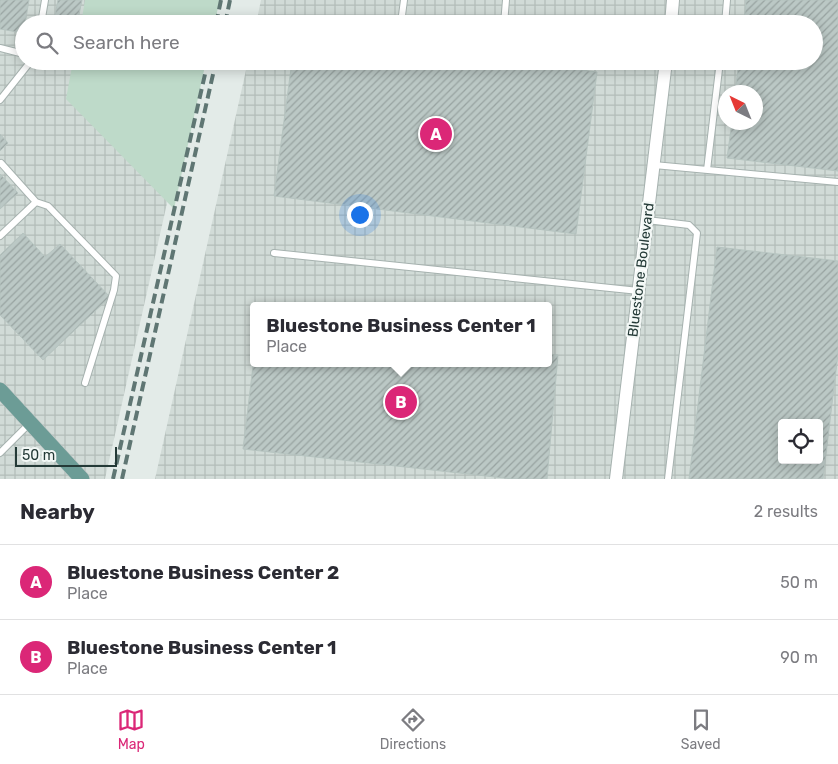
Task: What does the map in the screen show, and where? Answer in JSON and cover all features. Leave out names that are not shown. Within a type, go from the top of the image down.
[{"type":"main road","points":[[0,390],[82,479]]},
{"type":"street","points":[[672,15],[674,0]]},
{"type":"street","name":"Bluestone Boulevard","points":[[616,479],[665,70]]},
{"type":"lane","points":[[42,15],[45,0]]},
{"type":"lane","points":[[402,15],[404,0]]},
{"type":"lane","points":[[505,15],[506,0]]},
{"type":"lane","points":[[726,15],[728,0]]},
{"type":"lane","points":[[0,48],[15,52]]},
{"type":"lane","points":[[0,100],[24,70]]},
{"type":"lane","points":[[707,170],[719,70]]},
{"type":"lane","points":[[2,163],[36,202],[48,206],[116,276],[114,290],[85,383]]},
{"type":"lane","points":[[654,165],[838,182]]},
{"type":"lane","points":[[0,236],[36,202]]},
{"type":"lane","points":[[647,220],[689,225],[697,233],[668,479]]},
{"type":"lane","points":[[274,253],[639,291]]},
{"type":"lane","points":[[0,453],[30,423]]},
{"type":"shaded area","points":[[0,0],[212,0],[209,15],[15,15],[15,70],[197,70],[105,479],[0,479]]},
{"type":"shaded area","points":[[261,0],[838,0],[838,479],[155,479],[246,70],[823,70],[823,15],[258,15]]},
{"type":"green space","points":[[85,0],[220,0],[216,15],[82,15]]},
{"type":"green space","points":[[71,70],[204,70],[174,209],[66,99]]},
{"type":"building","points":[[0,0],[29,0],[26,15],[15,15],[15,32],[0,29]]},
{"type":"building","points":[[58,0],[82,0],[79,15],[55,15]]},
{"type":"building","points":[[746,0],[838,0],[838,171],[727,158],[731,130],[763,130],[763,85],[736,85],[738,70],[823,70],[823,15],[745,15]]},
{"type":"building","points":[[291,70],[582,70],[597,72],[576,234],[274,196]]},
{"type":"building","points":[[0,134],[8,143],[0,151]]},
{"type":"building","points":[[0,174],[18,193],[0,209]]},
{"type":"building","points":[[23,233],[45,257],[60,244],[110,297],[43,360],[0,315],[0,255]]},
{"type":"building","points":[[717,247],[838,261],[838,354],[823,479],[689,479]]},
{"type":"building","points":[[552,354],[558,355],[547,479],[513,479],[243,449],[253,367],[552,367]]},
{"type":"railway","points":[[218,15],[221,0]]},
{"type":"railway","points":[[227,15],[230,0]]},
{"type":"railway","points":[[113,479],[206,70]]},
{"type":"railway","points":[[122,479],[214,70]]},
{"type":"place","name":"Bluestone Business Center 2","points":[[436,134]]},
{"type":"place","name":"Bluestone Business Center 1","points":[[401,402]]}]
